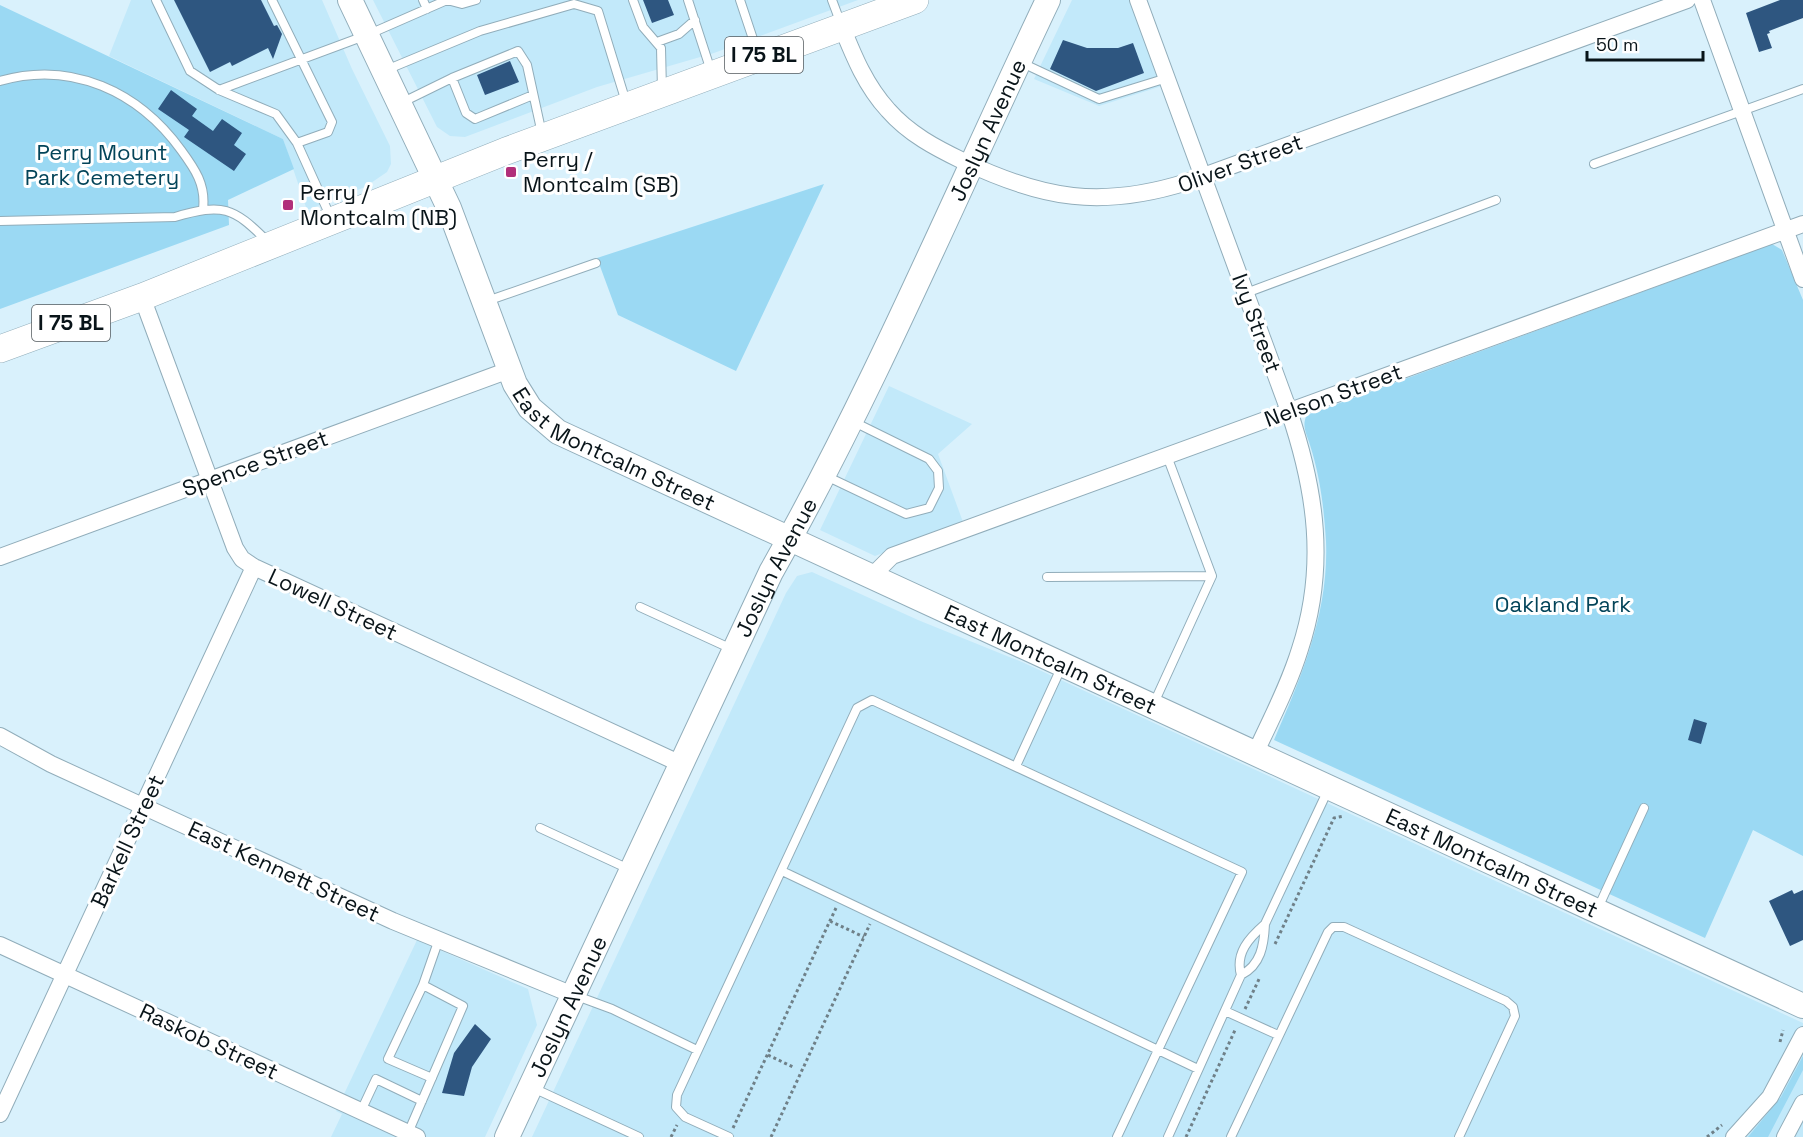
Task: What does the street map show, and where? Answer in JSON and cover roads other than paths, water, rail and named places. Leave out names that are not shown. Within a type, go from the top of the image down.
[{"type":"main road","name":"East Montcalm Street","points":[[350,0],[436,179],[509,370],[530,408],[558,432],[1803,1006]]},
{"type":"main road","name":"Joslyn Avenue","points":[[507,1137],[734,650],[850,421],[1048,0]]},
{"type":"main road","name":"I 75 BL","points":[[0,349],[272,246],[543,137],[910,1]]},
{"type":"street","name":"Ivy Street","points":[[1138,0],[1289,411],[1308,471],[1312,496],[1316,541],[1313,586],[1298,657],[1254,754]]},
{"type":"street","name":"Oliver Street","points":[[843,27],[865,77],[888,111],[921,138],[971,165],[1034,190],[1089,199],[1146,194],[1203,177],[1687,0]]},
{"type":"street","points":[[1702,0],[1803,279]]},
{"type":"street","name":"Nelson Street","points":[[871,577],[892,556],[1803,224]]},
{"type":"street","name":"Lowell Street","points":[[141,297],[235,548],[242,559],[254,567],[681,764]]},
{"type":"street","name":"Spence Street","points":[[0,557],[509,370]]},
{"type":"street","name":"Barkell Street","points":[[0,1114],[254,567]]},
{"type":"street","name":"East Kennett Street","points":[[0,736],[51,764],[393,921],[573,995]]},
{"type":"street","name":"Raskob Street","points":[[0,945],[413,1135]]},
{"type":"street","points":[[1730,1130],[1770,1097],[1803,1035]]},
{"type":"street","points":[[1785,1137],[1803,1103]]},
{"type":"lane","points":[[156,0],[190,71],[219,90],[276,114],[297,143],[332,221]]},
{"type":"lane","points":[[272,0],[332,122],[328,132],[297,143]]},
{"type":"lane","points":[[423,0],[427,9]]},
{"type":"lane","points":[[219,90],[367,35],[447,0],[462,4],[476,0]]},
{"type":"lane","points":[[633,0],[643,27],[657,42],[662,55],[663,93]]},
{"type":"lane","points":[[688,0],[712,74]]},
{"type":"lane","points":[[738,0],[759,57]]},
{"type":"lane","points":[[832,0],[843,27]]},
{"type":"lane","points":[[385,71],[480,31],[574,2],[598,11],[627,106]]},
{"type":"lane","points":[[657,42],[678,34],[695,20]]},
{"type":"lane","points":[[400,104],[452,78],[518,51],[527,65],[543,137]]},
{"type":"lane","points":[[1019,62],[1099,99],[1167,78]]},
{"type":"lane","points":[[0,81],[30,75],[72,78],[98,84],[129,99],[164,129],[193,167],[203,189],[203,209]]},
{"type":"lane","points":[[452,78],[466,113],[475,120],[533,95]]},
{"type":"lane","points":[[1594,165],[1803,89]]},
{"type":"lane","points":[[1246,293],[1496,200]]},
{"type":"lane","points":[[0,220],[175,217],[203,209],[237,214],[272,246]]},
{"type":"lane","points":[[484,302],[596,263]]},
{"type":"lane","points":[[823,474],[906,514],[929,508],[939,488],[938,471],[930,459],[850,421]]},
{"type":"lane","points":[[1152,707],[1212,576],[1167,456]]},
{"type":"lane","points":[[1047,577],[1212,576]]},
{"type":"lane","points":[[640,607],[734,650]]},
{"type":"lane","points":[[1016,766],[1062,665]]},
{"type":"lane","points":[[728,1136],[685,1116],[676,1107],[677,1095],[857,708],[872,700],[1242,872],[1117,1137]]},
{"type":"lane","points":[[1168,1137],[1242,975],[1253,969],[1264,945],[1265,924],[1329,788]]},
{"type":"lane","points":[[1597,911],[1644,808]]},
{"type":"lane","points":[[540,828],[631,870]]},
{"type":"lane","points":[[782,871],[1198,1069]]},
{"type":"lane","points":[[1242,975],[1238,962],[1245,946],[1249,938],[1265,924]]},
{"type":"lane","points":[[1231,1137],[1328,932],[1333,927],[1344,927],[1506,1001],[1513,1007],[1515,1016],[1459,1137]]},
{"type":"lane","points":[[432,1078],[388,1059],[423,985],[440,939]]},
{"type":"lane","points":[[413,1135],[422,1101],[463,1006],[423,985]]},
{"type":"lane","points":[[573,995],[612,1010],[697,1050]]},
{"type":"lane","points":[[1225,1011],[1278,1035]]},
{"type":"lane","points":[[361,1111],[376,1080],[422,1101]]},
{"type":"lane","points":[[531,1087],[639,1137]]},
{"type":"place","name":"Perry / Montcalm (SB)","points":[[511,172]]},
{"type":"place","name":"Perry / Montcalm (NB)","points":[[288,205]]},
{"type":"park label","name":"Perry Mount Park Cemetery","points":[[102,164]]},
{"type":"park label","name":"Oakland Park","points":[[1563,604]]}]
